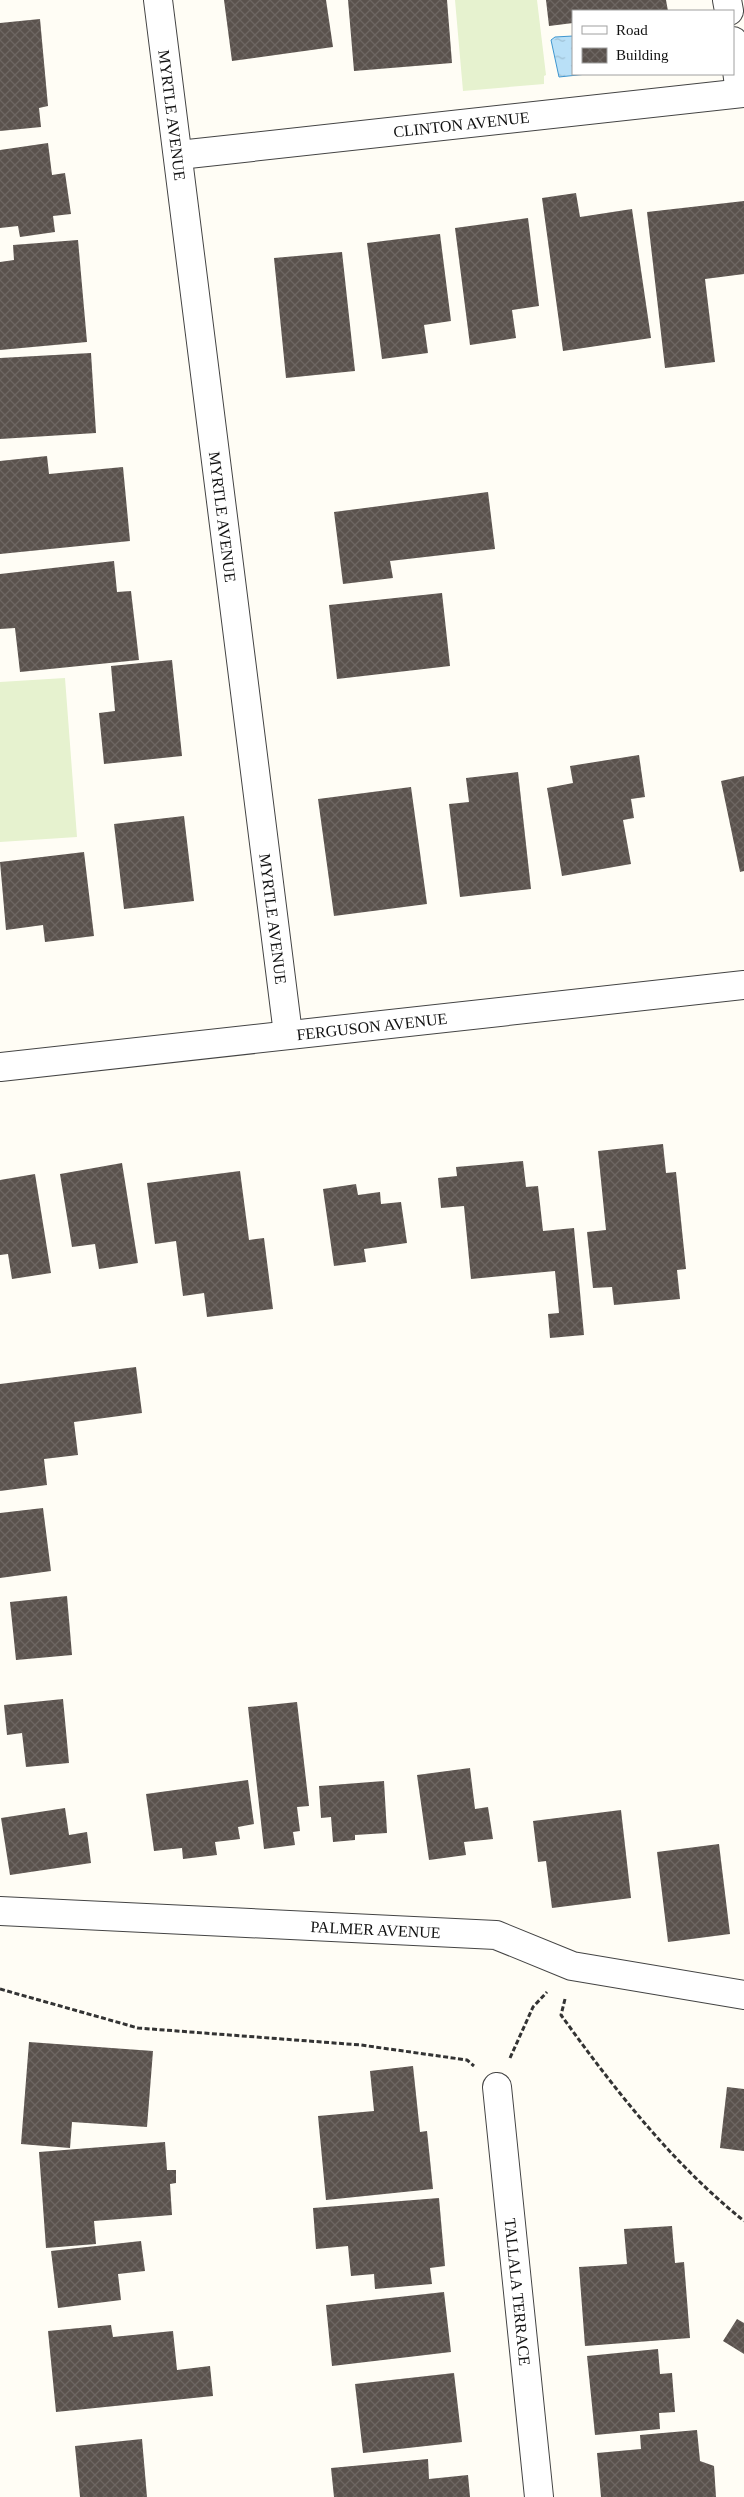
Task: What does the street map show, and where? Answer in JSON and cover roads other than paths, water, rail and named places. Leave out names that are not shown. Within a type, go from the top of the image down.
[{"type":"street","name":"MYRTLE AVENUE","points":[[158,0],[179,155],[288,1034]]},
{"type":"street","points":[[734,47],[742,93]]},
{"type":"street","name":"CLINTON AVENUE","points":[[179,155],[742,93]]},
{"type":"street","name":"FERGUSON AVENUE","points":[[0,1067],[744,985]]},
{"type":"street","name":"PALMER AVENUE","points":[[0,1911],[496,1935],[572,1966],[744,1995]]},
{"type":"street","name":"TALLALA TERRACE","points":[[498,2087],[539,2497]]},
{"type":"water","points":[[572,36],[572,75],[578,75],[559,77],[551,40],[555,37]]}]
